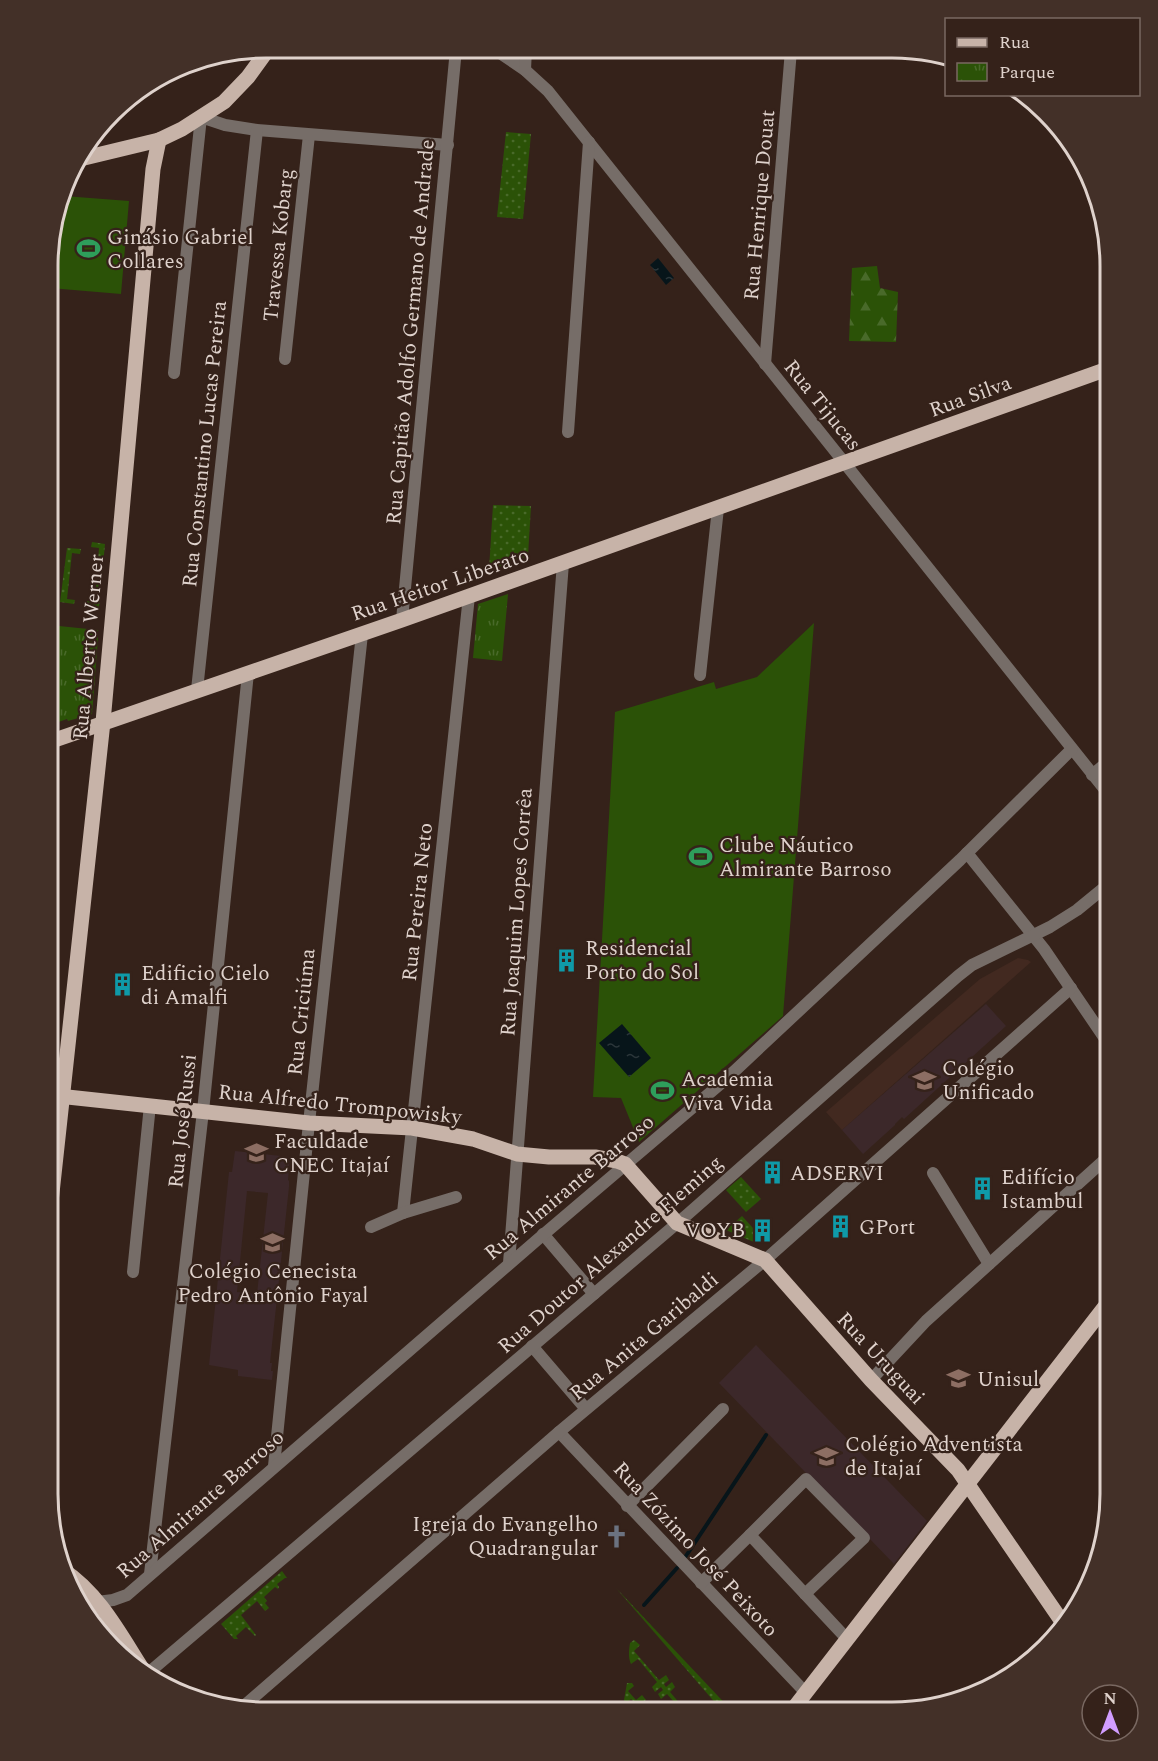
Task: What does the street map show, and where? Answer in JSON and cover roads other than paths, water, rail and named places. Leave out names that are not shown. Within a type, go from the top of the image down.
[{"type":"main road","points":[[90,157],[159,140],[182,129],[224,102],[248,77],[261,59]]},
{"type":"main road","name":"Rua Alberto Werner","points":[[58,1080],[103,722],[153,169],[159,140]]},
{"type":"main road","name":"Rua Silva","points":[[844,463],[1100,372]]},
{"type":"main road","name":"Rua Heitor Liberato","points":[[58,739],[402,620],[844,463]]},
{"type":"main road","name":"Rua Alfredo Trompowisky","points":[[58,1096],[309,1123],[412,1128],[473,1139],[517,1154],[595,1157],[625,1164]]},
{"type":"main road","name":"Rua Uruguai","points":[[625,1164],[677,1223],[765,1260],[871,1380],[958,1470],[1059,1617]]},
{"type":"main road","points":[[799,1702],[976,1470],[1099,1314]]},
{"type":"main road","points":[[78,1583],[97,1602],[132,1652]]},
{"type":"street","name":"Rua Henrique Douat","points":[[765,364],[790,58]]},
{"type":"street","name":"Rua Capitão Adolfo Germano de Andrade","points":[[402,620],[455,59]]},
{"type":"street","name":"Rua Tijucas","points":[[508,59],[548,91],[1100,784]]},
{"type":"street","points":[[525,70],[526,59]]},
{"type":"street","points":[[174,373],[201,117],[225,125],[257,130],[448,145]]},
{"type":"street","name":"Rua Constantino Lucas Pereira","points":[[196,690],[257,130]]},
{"type":"street","name":"Travessa Kobarg","points":[[285,359],[309,135]]},
{"type":"street","points":[[567,432],[589,142]]},
{"type":"street","points":[[699,675],[718,508]]},
{"type":"street","name":"Rua Joaquim Lopes Corrêa","points":[[509,1263],[563,563]]},
{"type":"street","name":"Rua Pereira Neto","points":[[402,1213],[470,596]]},
{"type":"street","name":"Rua Criciúma","points":[[274,1466],[362,634]]},
{"type":"street","name":"Rua José Russi","points":[[150,1574],[203,1111],[248,673]]},
{"type":"street","name":"Rua Almirante Barroso","points":[[97,1602],[119,1598],[127,1594],[509,1263],[725,1080],[967,853],[1072,749]]},
{"type":"street","points":[[1092,775],[1100,769]]},
{"type":"street","points":[[967,853],[1033,934],[1099,1030]]},
{"type":"street","name":"Rua Doutor Alexandre Fleming","points":[[152,1668],[677,1223],[958,976],[972,965],[1050,927],[1077,910],[1099,892]]},
{"type":"street","name":"Rua Anita Garibaldi","points":[[249,1701],[559,1432],[765,1260],[1071,987]]},
{"type":"street","points":[[133,1272],[150,1105]]},
{"type":"street","points":[[871,1380],[926,1321],[1099,1165]]},
{"type":"street","points":[[933,1173],[989,1264]]},
{"type":"street","points":[[371,1227],[402,1213],[456,1197]]},
{"type":"street","points":[[543,1234],[594,1294]]},
{"type":"street","points":[[532,1346],[586,1409]]},
{"type":"street","points":[[627,1506],[723,1409]]},
{"type":"street","name":"Rua Zózimo José Peixoto","points":[[559,1432],[806,1693]]},
{"type":"street","points":[[701,1583],[806,1479],[864,1538],[805,1594]]},
{"type":"street","points":[[750,1535],[847,1639]]},
{"type":"water","points":[[658,258],[674,278],[666,285],[650,265]]},
{"type":"water","points":[[622,1024],[651,1058],[629,1077],[599,1043]]},
{"type":"waterway","points":[[684,1559],[766,1435]]},
{"type":"waterway","points":[[644,1605],[677,1568]]},
{"type":"place","name":"Ginásio Gabriel Collares","points":[[89,249]]},
{"type":"place","name":"Clube Náutico Almirante Barroso","points":[[701,857]]},
{"type":"place","name":"Residencial Porto do Sol","points":[[567,960]]},
{"type":"place","name":"Edificio Cielo di Amalfi","points":[[123,985]]},
{"type":"place","name":"Colégio Unificado","points":[[924,1080]]},
{"type":"place","name":"Academia Viva Vida","points":[[663,1091]]},
{"type":"place","name":"Faculdade CNEC Itajaí","points":[[256,1153]]},
{"type":"place","name":"ADSERVI","points":[[772,1173]]},
{"type":"place","name":"Edifício Istambul","points":[[983,1189]]},
{"type":"place","name":"GPort","points":[[841,1227]]},
{"type":"place","name":"VOYB","points":[[763,1230]]},
{"type":"place","name":"Colégio Cenecista Pedro Antônio Fayal","points":[[273,1243]]},
{"type":"place","name":"Unisul","points":[[959,1379]]},
{"type":"place","name":"Colégio Adventista de Itajaí","points":[[827,1456]]},
{"type":"place","name":"Igreja do Evangelho Quadrangular","points":[[616,1536]]}]
